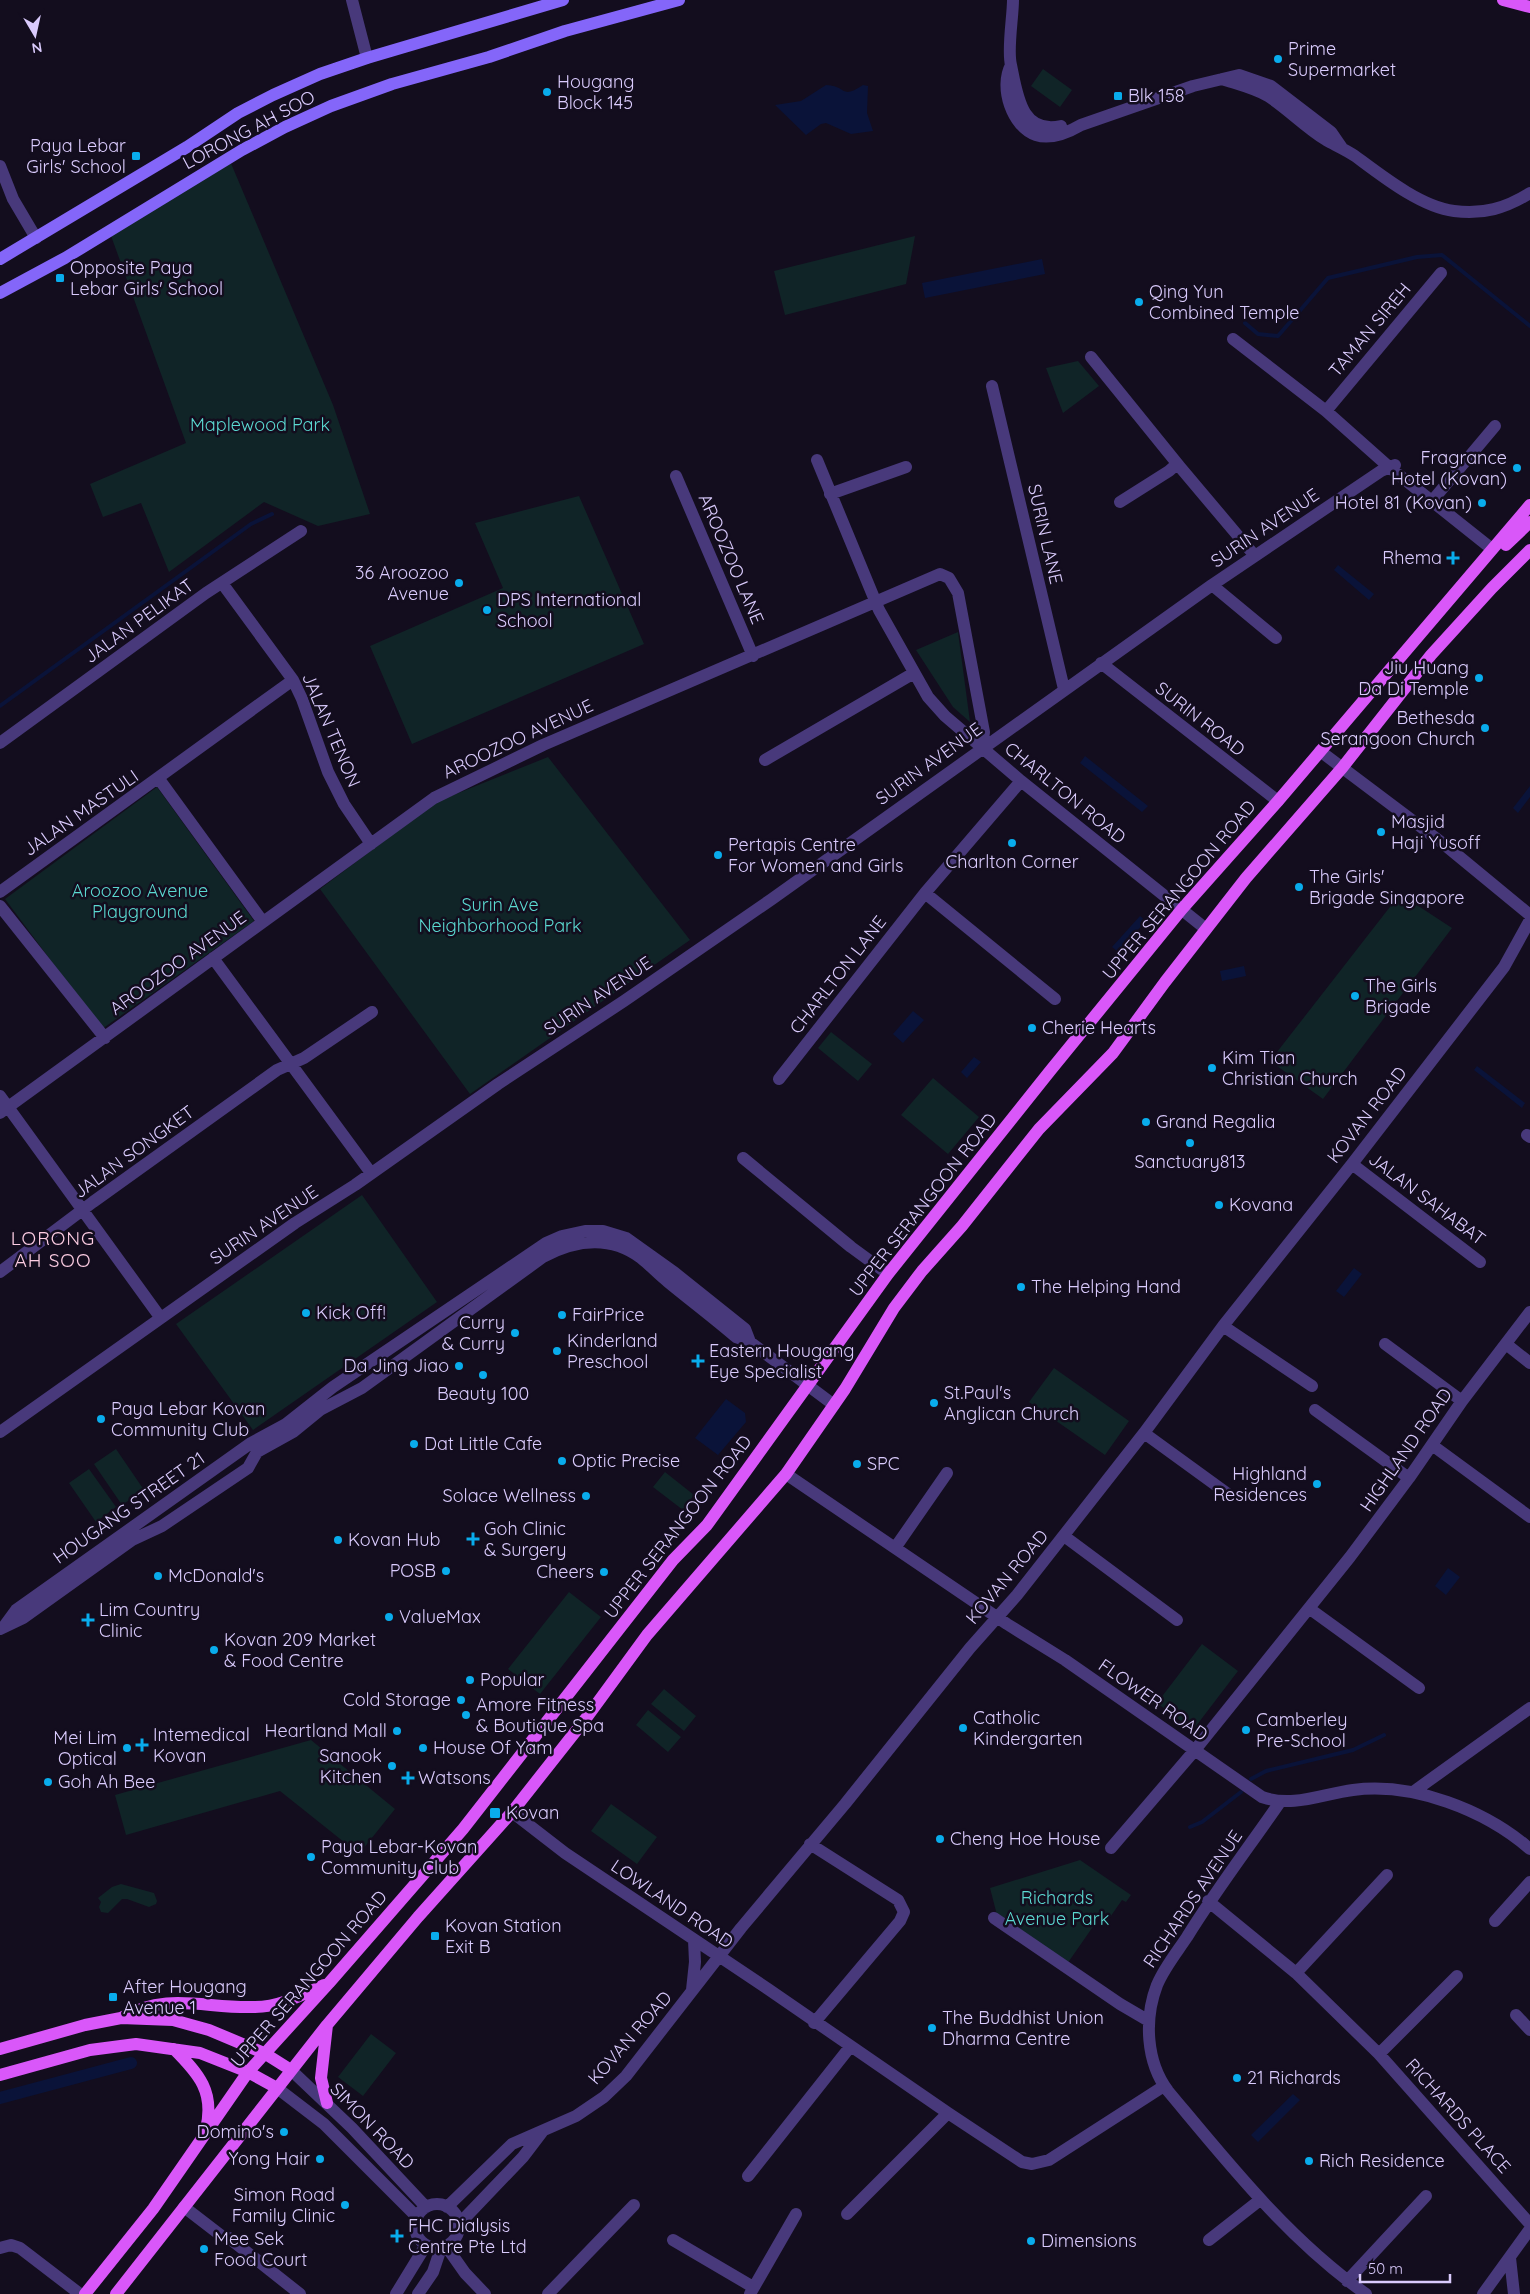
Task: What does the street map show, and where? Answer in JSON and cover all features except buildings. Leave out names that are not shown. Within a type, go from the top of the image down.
[{"type":"main road","name":"LORONG AH SOO","points":[[0,259],[247,109],[320,74],[546,2],[563,0]]},
{"type":"main road","name":"LORONG AH SOO","points":[[0,293],[65,258],[246,147],[331,106],[392,84],[489,57],[565,31],[679,0]]},
{"type":"main road","points":[[1503,0],[1530,7]]},
{"type":"main road","name":"UPPER SERANGOON ROAD","points":[[85,2294],[153,2209],[248,2072],[329,1983],[487,1799],[668,1567],[706,1525],[888,1274],[1182,910],[1278,801],[1530,505]]},
{"type":"main road","points":[[1450,599],[1530,522]]},
{"type":"main road","points":[[116,2294],[327,2025],[418,1917],[512,1812],[587,1717],[647,1635],[786,1474],[834,1405],[894,1308],[922,1271],[962,1226],[1039,1129],[1113,1053],[1246,878],[1342,768],[1431,655],[1492,588],[1530,550]]},
{"type":"main road","points":[[121,2018],[139,2008],[161,2003],[191,2003],[236,2007],[268,2006],[329,1983]]},
{"type":"main road","points":[[0,2049],[85,2025],[121,2018],[173,2020],[209,2030],[264,2053],[291,2070]]},
{"type":"main road","points":[[327,2025],[321,2078],[327,2103]]},
{"type":"main road","points":[[0,2075],[90,2050],[136,2044],[200,2053],[248,2072],[277,2088]]},
{"type":"main road","points":[[174,2049],[196,2071],[203,2084],[210,2113],[204,2137]]},
{"type":"street","points":[[352,0],[367,58]]},
{"type":"street","points":[[1013,0],[1010,65],[1022,109],[1028,118],[1039,126],[1047,128],[1081,125],[1172,93],[1239,75],[1271,86],[1332,132],[1342,148],[1420,200],[1453,211],[1492,211],[1510,205],[1530,193]]},
{"type":"street","points":[[0,166],[13,199],[36,238]]},
{"type":"street","name":"TAMAN SIREH","points":[[1326,410],[1441,273]]},
{"type":"street","points":[[1233,339],[1331,412],[1392,466],[1494,547]]},
{"type":"street","points":[[1091,358],[1255,556]]},
{"type":"street","name":"SURIN LANE","points":[[992,386],[1064,689]]},
{"type":"street","points":[[1433,499],[1495,426]]},
{"type":"street","name":"CHARLTON ROAD","points":[[817,460],[876,602],[928,697],[945,716],[1021,781],[1206,929]]},
{"type":"street","points":[[1120,502],[1177,464]]},
{"type":"street","name":"SURIN AVENUE","points":[[0,1432],[160,1317],[498,1084],[624,1001],[772,899],[1212,585],[1392,466]]},
{"type":"street","points":[[830,494],[906,467]]},
{"type":"street","name":"AROOZOO LANE","points":[[676,476],[753,656]]},
{"type":"street","name":"JALAN PELIKAT","points":[[0,743],[222,583],[301,531]]},
{"type":"street","name":"AROOZOO AVENUE","points":[[2,1105],[105,1038],[434,798],[551,742],[940,574],[952,583],[960,606],[984,732],[982,748]]},
{"type":"street","name":"JALAN TENON","points":[[222,583],[293,680],[306,708],[328,772],[344,804],[371,844]]},
{"type":"street","name":"SURIN AVENUE","points":[[1212,585],[1276,638]]},
{"type":"street","name":"SURIN ROAD","points":[[1101,663],[1278,801]]},
{"type":"street","points":[[764,760],[914,673]]},
{"type":"street","name":"JALAN MASTULI","points":[[0,892],[159,779],[293,680]]},
{"type":"street","points":[[1320,751],[1445,845],[1530,915]]},
{"type":"street","name":"JALAN MASTULI","points":[[159,779],[263,922]]},
{"type":"street","name":"CHARLTON LANE","points":[[779,1079],[925,893],[1021,781]]},
{"type":"street","points":[[925,893],[1055,999]]},
{"type":"street","points":[[0,906],[105,1038]]},
{"type":"street","name":"KOVAN ROAD","points":[[447,2207],[512,2144],[524,2137],[542,2132],[590,2108],[615,2087],[810,1844],[1064,1536],[1144,1434],[1223,1326],[1352,1164],[1504,967],[1530,920]]},
{"type":"street","points":[[213,958],[371,1173]]},
{"type":"street","name":"JALAN SONGKET","points":[[0,1272],[277,1070],[316,1050],[372,1012]]},
{"type":"street","points":[[2,1105],[83,1210],[160,1317]]},
{"type":"street","points":[[743,1158],[851,1248],[888,1274]]},
{"type":"street","name":"JALAN SAHABAT","points":[[1352,1164],[1480,1262]]},
{"type":"street","name":"HOUGANG STREET 21","points":[[2,1627],[16,1610],[188,1486],[251,1443],[286,1424],[333,1387],[539,1248],[562,1236],[585,1231],[603,1232],[626,1238],[675,1272],[745,1329],[750,1342]]},
{"type":"street","name":"HOUGANG STREET 21","points":[[2,1627],[23,1618],[132,1540],[162,1526],[248,1468],[257,1452],[293,1432],[320,1410],[362,1388],[543,1257],[561,1248],[578,1243],[601,1242],[629,1251],[736,1337],[750,1342],[834,1405]]},
{"type":"street","name":"HIGHLAND ROAD","points":[[1112,1848],[1310,1609],[1409,1478],[1462,1401],[1530,1312]]},
{"type":"street","points":[[1223,1326],[1312,1386]]},
{"type":"street","points":[[1385,1344],[1462,1401]]},
{"type":"street","points":[[1506,1344],[1530,1363]]},
{"type":"street","points":[[1315,1410],[1409,1478]]},
{"type":"street","points":[[1144,1434],[1228,1494]]},
{"type":"street","points":[[1432,1445],[1530,1517]]},
{"type":"street","points":[[895,1548],[947,1473]]},
{"type":"street","name":"FLOWER ROAD","points":[[786,1474],[997,1617],[1065,1660],[1254,1793],[1280,1802],[1312,1799],[1364,1789],[1412,1792],[1456,1806],[1493,1822],[1530,1849]]},
{"type":"street","points":[[1064,1536],[1176,1620]]},
{"type":"street","points":[[1310,1609],[1419,1688]]},
{"type":"street","points":[[1412,1792],[1530,1708]]},
{"type":"street","name":"RICHARDS AVENUE","points":[[1280,1802],[1208,1901],[1157,1985],[1148,2021],[1151,2054],[1164,2086],[1260,2200],[1278,2219],[1347,2280],[1366,2294]]},
{"type":"street","name":"LOWLAND ROAD","points":[[512,1812],[565,1853],[1016,2159],[1028,2164],[1037,2164],[1057,2156],[1164,2086]]},
{"type":"street","points":[[810,1844],[898,1900],[904,1915],[814,2023]]},
{"type":"street","points":[[1296,1973],[1387,1875]]},
{"type":"street","points":[[1496,1922],[1530,1882]]},
{"type":"street","name":"RICHARDS PLACE","points":[[1208,1901],[1296,1973],[1379,2054],[1530,2224]]},
{"type":"street","points":[[994,1918],[1148,2021]]},
{"type":"street","name":"KOVAN ROAD","points":[[692,1993],[696,1962],[694,1940]]},
{"type":"street","name":"RICHARDS PLACE","points":[[1379,2054],[1457,1976]]},
{"type":"street","points":[[1516,2015],[1530,2030]]},
{"type":"street","points":[[748,2176],[850,2047]]},
{"type":"street","name":"SIMON ROAD","points":[[291,2070],[327,2103],[426,2207]]},
{"type":"street","name":"SIMON ROAD","points":[[277,2088],[324,2124],[417,2218]]},
{"type":"street","points":[[847,2214],[948,2114]]},
{"type":"street","name":"KOVAN ROAD","points":[[459,2224],[522,2157],[542,2132]]},
{"type":"street","points":[[1347,2280],[1426,2196]]},
{"type":"street","points":[[1209,2240],[1260,2200]]},
{"type":"street","points":[[187,2204],[227,2232],[229,2238],[300,2294]]},
{"type":"street","points":[[418,2294],[433,2272],[443,2247],[457,2235],[459,2224],[453,2212],[447,2207],[437,2204],[426,2207],[417,2218],[416,2232],[426,2245],[443,2247],[485,2294]]},
{"type":"street","points":[[548,2294],[634,2205]]},
{"type":"street","points":[[673,2240],[752,2291],[796,2214]]},
{"type":"street","points":[[1482,2294],[1530,2229]]},
{"type":"street","points":[[2,2248],[11,2245],[20,2248],[80,2294]]},
{"type":"street","points":[[396,2294],[426,2245]]},
{"type":"street","points":[[2,2248],[19,2255],[67,2294]]},
{"type":"street","points":[[1510,2258],[1514,2294]]},
{"type":"street","points":[[433,2272],[446,2265],[461,2268]]},
{"type":"green space","points":[[1043,69],[1072,90],[1060,107],[1031,86]]},
{"type":"green space","name":"Maplewood Park","points":[[230,161],[333,405],[370,514],[318,526],[264,502],[169,572],[141,503],[103,517],[90,484],[186,443],[110,233]]},
{"type":"green space","points":[[915,236],[906,284],[785,315],[774,271]]},
{"type":"green space","points":[[1078,361],[1099,386],[1063,413],[1046,368]]},
{"type":"green space","points":[[579,496],[644,644],[412,744],[370,646],[503,588],[475,523]]},
{"type":"green space","points":[[958,632],[970,722],[953,707],[916,650]]},
{"type":"green space","name":"Surin Ave Neighborhood Park","points":[[548,757],[690,940],[470,1094],[320,889],[436,802]]},
{"type":"green space","name":"Aroozoo Avenue Playground","points":[[157,787],[254,921],[102,1029],[5,899]]},
{"type":"green space","points":[[1400,894],[1452,928],[1323,1099],[1270,1061]]},
{"type":"green space","points":[[831,1032],[872,1064],[858,1081],[818,1048]]},
{"type":"green space","points":[[933,1078],[979,1117],[948,1154],[901,1115]]},
{"type":"green space","name":"Kick Off!","points":[[362,1195],[437,1302],[253,1430],[176,1324]]},
{"type":"green space","points":[[1054,1368],[1129,1421],[1105,1455],[1029,1402]]},
{"type":"green space","points":[[116,1449],[144,1490],[122,1505],[94,1464]]},
{"type":"green space","points":[[89,1469],[116,1507],[96,1522],[69,1483]]},
{"type":"green space","points":[[665,1472],[694,1495],[683,1510],[653,1487]]},
{"type":"green space","points":[[569,1592],[601,1617],[540,1694],[508,1669]]},
{"type":"green space","points":[[1202,1644],[1238,1671],[1193,1730],[1157,1703]]},
{"type":"green space","points":[[664,1689],[696,1716],[684,1731],[651,1704]]},
{"type":"green space","points":[[648,1710],[681,1737],[668,1752],[636,1725]]},
{"type":"green space","points":[[311,1740],[395,1809],[359,1854],[280,1791],[126,1835],[115,1795]]},
{"type":"green space","points":[[611,1804],[657,1837],[637,1864],[591,1831]]},
{"type":"green space","name":"Richards Avenue Park","points":[[1080,1860],[1131,1895],[1126,1902],[1122,1900],[1106,1923],[1099,1918],[1067,1964],[997,1915],[990,1888]]},
{"type":"green space","points":[[121,1884],[154,1893],[157,1901],[156,1904],[149,1907],[122,1899],[108,1913],[101,1912],[99,1907],[101,1902],[98,1898],[112,1887]]},
{"type":"green space","points":[[371,2034],[396,2053],[363,2096],[338,2077]]},
{"type":"water","points":[[826,85],[847,92],[863,85],[868,86],[867,113],[873,131],[851,134],[826,123],[821,124],[806,135],[775,105],[801,101]]},
{"type":"water","points":[[1042,259],[1045,274],[925,298],[922,283]]},
{"type":"water","points":[[1338,565],[1374,594],[1369,600],[1334,570]]},
{"type":"water","points":[[1085,756],[1148,806],[1142,812],[1080,763]]},
{"type":"water","points":[[1530,786],[1530,797],[1518,813],[1513,808]]},
{"type":"water","points":[[1140,916],[1146,921],[1118,952],[1112,947]]},
{"type":"water","points":[[1244,966],[1246,976],[1222,981],[1220,971]]},
{"type":"water","points":[[913,1011],[924,1020],[903,1043],[893,1034]]},
{"type":"water","points":[[974,1057],[981,1062],[967,1078],[961,1072]]},
{"type":"water","points":[[1477,1066],[1525,1103],[1522,1108],[1474,1070]]},
{"type":"water","points":[[1354,1268],[1362,1274],[1344,1297],[1336,1291]]},
{"type":"water","points":[[726,1399],[745,1413],[746,1422],[718,1455],[695,1438]]},
{"type":"water","points":[[1448,1568],[1460,1577],[1446,1595],[1435,1586]]},
{"type":"water","points":[[1293,2094],[1300,2100],[1258,2142],[1251,2135]]},
{"type":"waterway","points":[[1245,323],[1258,334],[1278,336],[1328,278],[1417,257],[1442,255],[1530,326]]},
{"type":"waterway","points":[[0,706],[251,524],[272,514]]},
{"type":"waterway","points":[[1251,1779],[1266,1771],[1353,1750],[1384,1735]]},
{"type":"waterway","points":[[1190,1827],[1202,1822],[1241,1792]]},
{"type":"waterway","points":[[0,2098],[131,2063]]},
{"type":"place","name":"Prime Supermarket","points":[[1278,59]]},
{"type":"place","name":"Hougang Block 145","points":[[547,92]]},
{"type":"place","name":"Blk 158","points":[[1118,96]]},
{"type":"place","name":"Paya Lebar Girls' School","points":[[136,156]]},
{"type":"place","name":"Opposite Paya Lebar Girls' School","points":[[60,278]]},
{"type":"place","name":"Qing Yun Combined Temple","points":[[1139,302]]},
{"type":"place","name":"Fragrance Hotel (Kovan)","points":[[1517,468]]},
{"type":"place","name":"Hotel 81 (Kovan)","points":[[1482,503]]},
{"type":"place","name":"Rhema","points":[[1453,558]]},
{"type":"place","name":"36 Aroozoo Avenue","points":[[459,583]]},
{"type":"place","name":"DPS International School","points":[[487,610]]},
{"type":"place","name":"Jiu Huang Da Di Temple","points":[[1479,678]]},
{"type":"place","name":"Bethesda Serangoon Church","points":[[1485,728]]},
{"type":"place","name":"Masjid Haji Yusoff","points":[[1381,832]]},
{"type":"place","name":"Charlton Corner","points":[[1012,843]]},
{"type":"place","name":"Pertapis Centre For Women and Girls","points":[[718,855]]},
{"type":"place","name":"The Girls' Brigade Singapore","points":[[1299,887]]},
{"type":"place","name":"The Girls Brigade","points":[[1355,996]]},
{"type":"place","name":"Cherie Hearts","points":[[1032,1028]]},
{"type":"place","name":"Kim Tian Christian Church","points":[[1212,1068]]},
{"type":"place","name":"Grand Regalia","points":[[1146,1122]]},
{"type":"place","name":"Sanctuary813","points":[[1190,1143]]},
{"type":"place","name":"Kovana","points":[[1219,1205]]},
{"type":"place","name":"The Helping Hand","points":[[1021,1287]]},
{"type":"place","name":"Kick Off!","points":[[306,1313]]},
{"type":"place","name":"FairPrice","points":[[562,1315]]},
{"type":"place","name":"Curry & Curry","points":[[515,1333]]},
{"type":"place","name":"Kinderland Preschool","points":[[557,1351]]},
{"type":"place","name":"Eastern Hougang Eye Specialist","points":[[698,1361]]},
{"type":"place","name":"Da Jing Jiao","points":[[459,1366]]},
{"type":"place","name":"Beauty 100","points":[[483,1375]]},
{"type":"place","name":"St.Paul's Anglican Church","points":[[934,1403]]},
{"type":"place","name":"Paya Lebar Kovan Community Club","points":[[101,1419]]},
{"type":"place","name":"Dat Little Cafe","points":[[414,1444]]},
{"type":"place","name":"Optic Precise","points":[[562,1461]]},
{"type":"place","name":"SPC","points":[[857,1464]]},
{"type":"place","name":"Highland Residences","points":[[1317,1484]]},
{"type":"place","name":"Solace Wellness","points":[[586,1496]]},
{"type":"place","name":"Goh Clinic & Surgery","points":[[473,1539]]},
{"type":"place","name":"Kovan Hub","points":[[338,1540]]},
{"type":"place","name":"POSB","points":[[446,1571]]},
{"type":"place","name":"Cheers","points":[[604,1572]]},
{"type":"place","name":"McDonald's","points":[[158,1576]]},
{"type":"place","name":"ValueMax","points":[[389,1617]]},
{"type":"place","name":"Lim Country Clinic","points":[[88,1620]]},
{"type":"place","name":"Kovan 209 Market & Food Centre","points":[[214,1650]]},
{"type":"place","name":"Popular","points":[[470,1680]]},
{"type":"place","name":"Cold Storage","points":[[461,1700]]},
{"type":"place","name":"Amore Fitness & Boutique Spa","points":[[466,1715]]},
{"type":"place","name":"Catholic Kindergarten","points":[[963,1728]]},
{"type":"place","name":"Camberley Pre-School","points":[[1246,1730]]},
{"type":"place","name":"Heartland Mall","points":[[397,1731]]},
{"type":"place","name":"Intemedical Kovan","points":[[142,1745]]},
{"type":"place","name":"Mei Lim Optical","points":[[127,1748]]},
{"type":"place","name":"House Of Yam","points":[[423,1748]]},
{"type":"place","name":"Sanook Kitchen","points":[[392,1766]]},
{"type":"place","name":"Watsons","points":[[408,1778]]},
{"type":"place","name":"Goh Ah Bee","points":[[48,1782]]},
{"type":"place","name":"Kovan","points":[[495,1813]]},
{"type":"place","name":"Cheng Hoe House","points":[[940,1839]]},
{"type":"place","name":"Paya Lebar-Kovan Community Club","points":[[311,1857]]},
{"type":"place","name":"Kovan Station Exit B","points":[[435,1936]]},
{"type":"place","name":"After Hougang Avenue 1","points":[[113,1997]]},
{"type":"place","name":"The Buddhist Union Dharma Centre","points":[[932,2028]]},
{"type":"place","name":"21 Richards","points":[[1237,2078]]},
{"type":"place","name":"Domino's","points":[[284,2132]]},
{"type":"place","name":"Yong Hair","points":[[320,2159]]},
{"type":"place","name":"Rich Residence","points":[[1309,2161]]},
{"type":"place","name":"Simon Road Family Clinic","points":[[345,2205]]},
{"type":"place","name":"FHC Dialysis Centre Pte Ltd","points":[[397,2236]]},
{"type":"place","name":"Dimensions","points":[[1031,2241]]},
{"type":"place","name":"Mee Sek Food Court","points":[[204,2249]]},
{"type":"district","name":"LORONG AH SOO","points":[[53,1249]]}]
